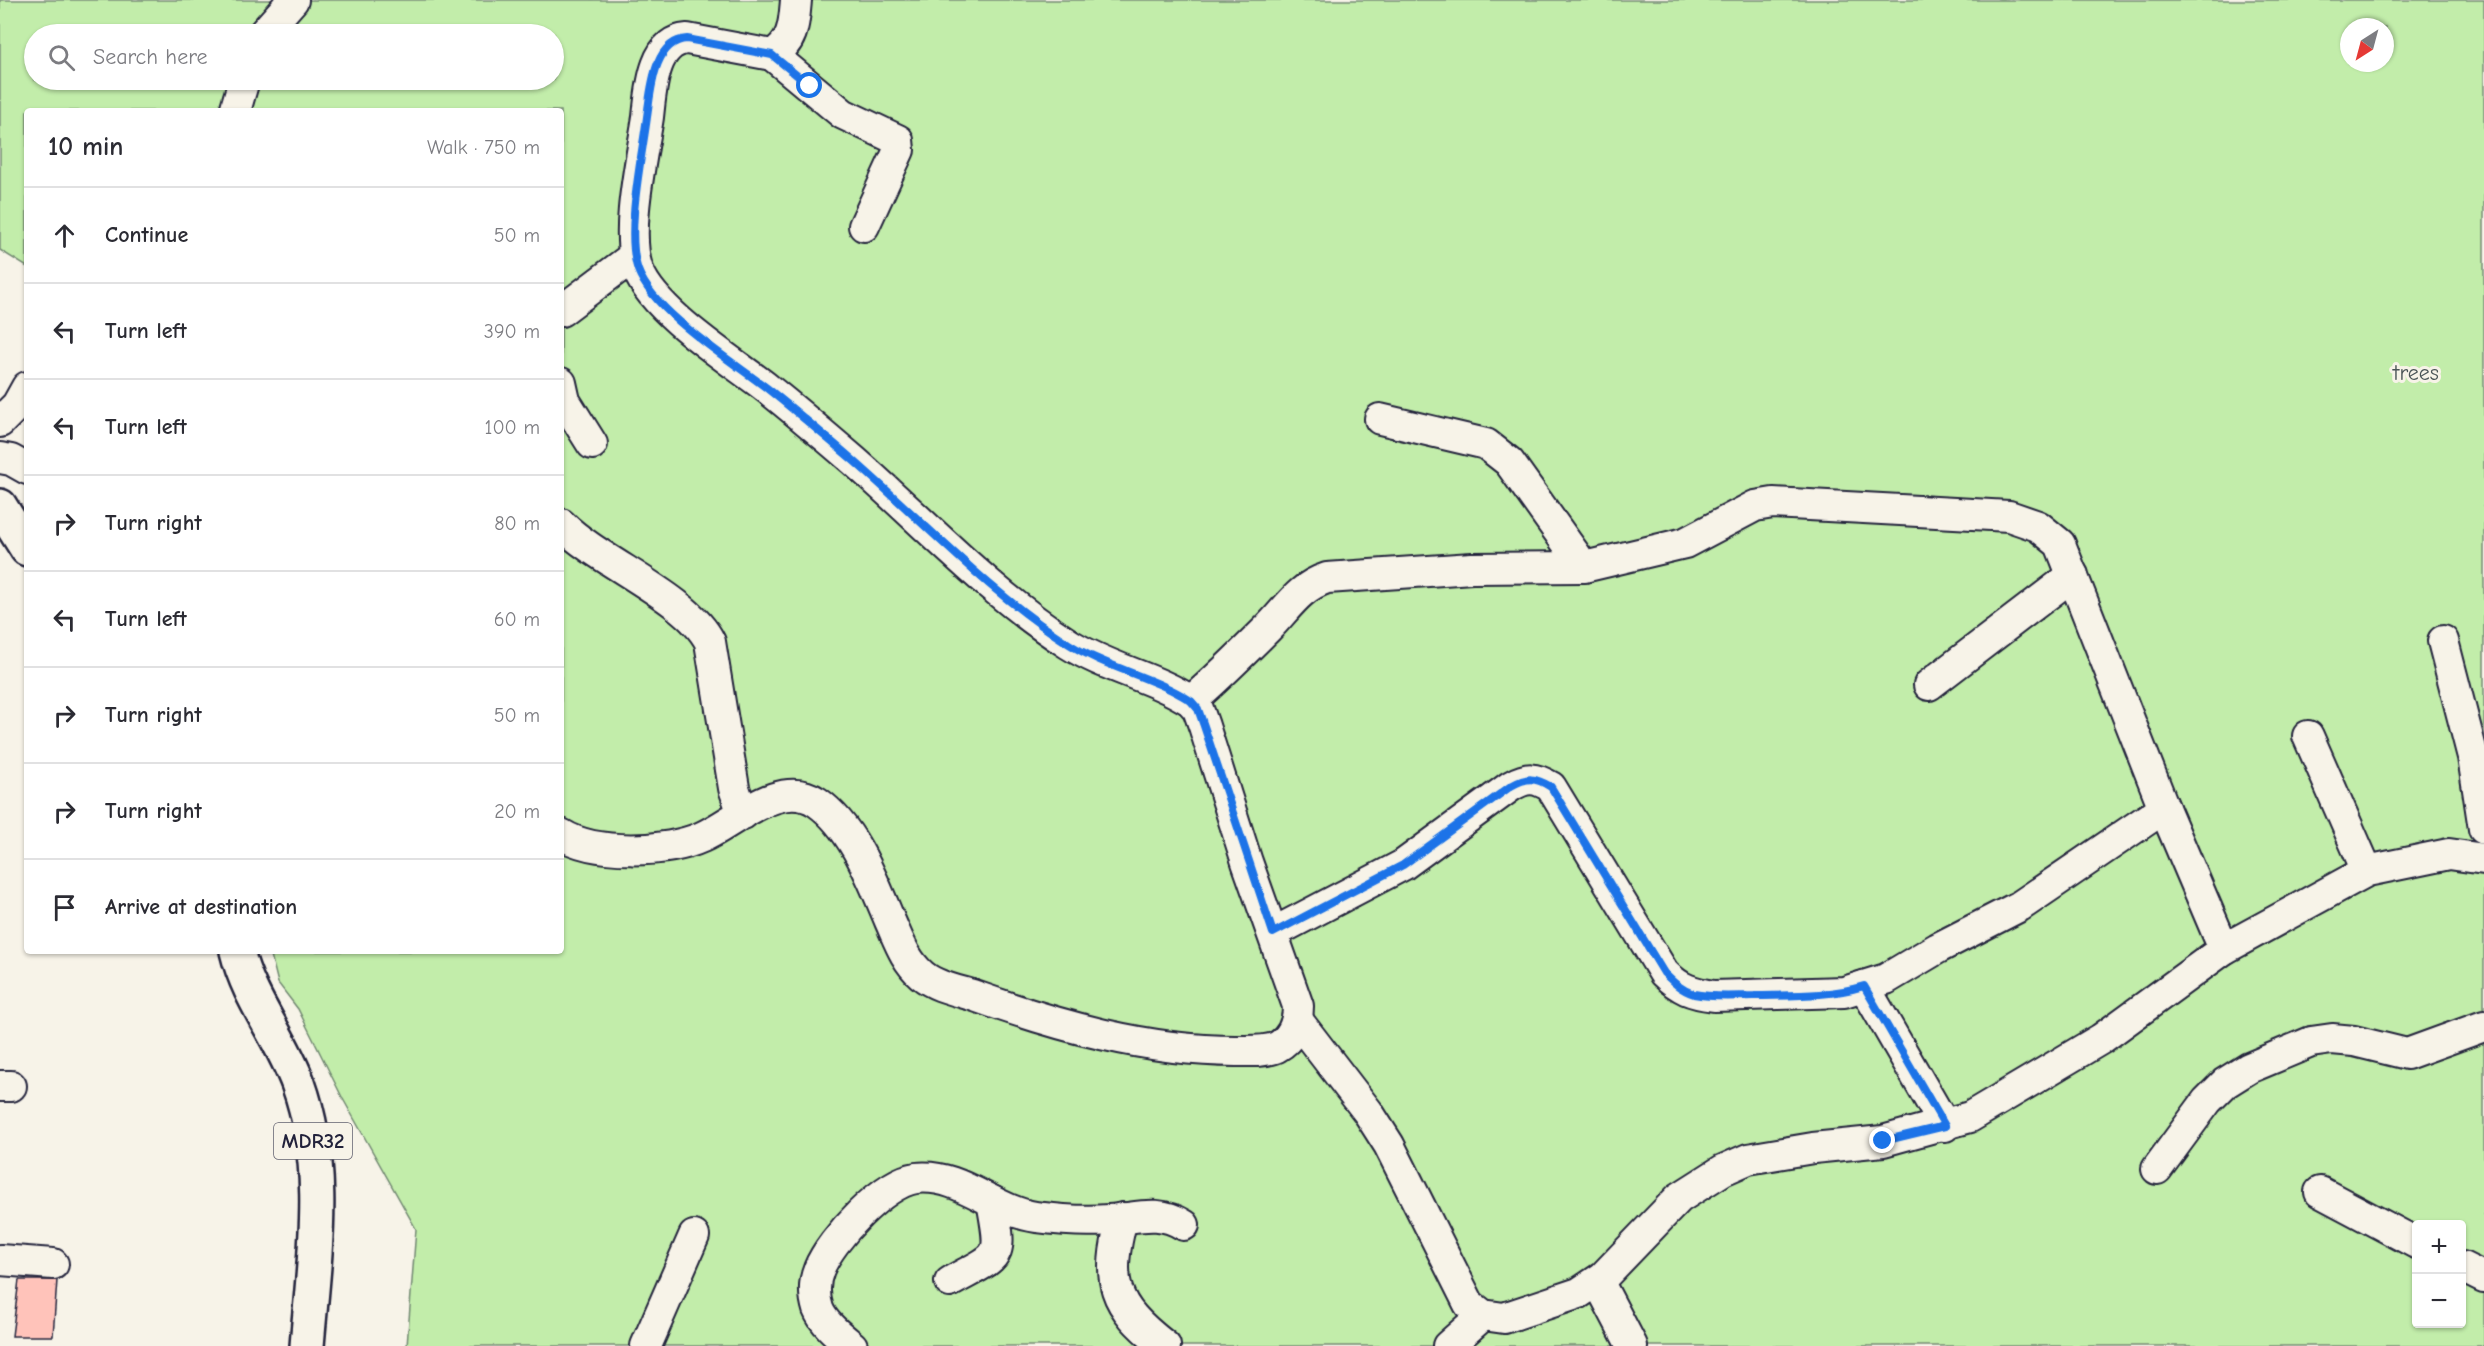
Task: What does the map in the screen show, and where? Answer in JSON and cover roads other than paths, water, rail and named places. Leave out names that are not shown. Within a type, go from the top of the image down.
[{"type":"main road","points":[[0,506],[24,544]]},
{"type":"main road","name":"MDR32","points":[[238,954],[245,977],[291,1066],[309,1119],[316,1157],[316,1233],[307,1346]]},
{"type":"street","points":[[272,24],[293,0]]},
{"type":"street","points":[[772,55],[783,48],[791,35],[796,0]]},
{"type":"street","points":[[564,836],[574,843],[590,846],[642,849],[664,846],[701,838],[778,797],[791,795],[816,801],[845,831],[870,875],[902,950],[914,967],[930,980],[1021,1013],[1141,1042],[1203,1051],[1274,1048],[1288,1039],[1298,1021],[1298,1006],[1204,726],[1198,709],[1191,701],[1071,645],[1019,608],[846,454],[771,391],[665,308],[645,284],[634,256],[636,202],[649,105],[661,56],[668,45],[678,39],[687,39],[772,55],[843,114],[898,140],[899,150],[864,226]]},
{"type":"street","points":[[236,108],[241,90]]},
{"type":"street","points":[[564,309],[634,256]]},
{"type":"street","points":[[0,422],[17,405],[24,392]]},
{"type":"street","points":[[564,396],[592,444]]},
{"type":"street","points":[[1380,419],[1486,444],[1498,451],[1509,462],[1584,567]]},
{"type":"street","points":[[0,427],[24,426]]},
{"type":"street","points":[[0,458],[11,460],[24,467]]},
{"type":"street","points":[[1191,701],[1274,622],[1298,594],[1311,583],[1327,578],[1442,569],[1584,567],[1685,543],[1748,509],[1773,503],[2009,516],[2038,526],[2060,544],[2164,808],[2224,950]]},
{"type":"street","points":[[564,527],[589,549],[680,609],[704,629],[710,642],[734,788],[743,814]]},
{"type":"street","points":[[1929,685],[2073,575]]},
{"type":"street","points":[[2443,641],[2473,757],[2484,829]]},
{"type":"street","points":[[2308,736],[2367,871]]},
{"type":"street","points":[[1273,933],[1403,865],[1511,786],[1525,778],[1538,779],[1551,787],[1664,973],[1678,987],[1693,993],[1714,996],[1808,995],[1844,992],[1886,979],[1938,948],[2020,906],[2164,808]]},
{"type":"street","points":[[1298,1021],[1368,1112],[1389,1145],[1469,1304],[1483,1315],[1504,1318],[1579,1293],[1598,1281],[1679,1198],[1723,1170],[1748,1159],[1813,1148],[1883,1141],[1945,1126],[1991,1106],[2101,1039],[2224,950],[2367,871],[2449,854],[2484,859]]},
{"type":"street","points":[[1864,986],[1945,1126]]},
{"type":"street","points":[[2157,1169],[2207,1101],[2225,1083],[2249,1068],[2311,1042],[2332,1039],[2354,1041],[2407,1054],[2484,1026]]},
{"type":"street","points":[[852,1346],[833,1330],[819,1311],[815,1281],[820,1267],[837,1241],[888,1189],[903,1180],[927,1177],[954,1182],[1013,1211],[1034,1217],[1107,1220],[1149,1215],[1169,1216],[1184,1225]]},
{"type":"street","points":[[2320,1192],[2412,1242]]},
{"type":"street","points":[[950,1282],[991,1259],[998,1251],[999,1240],[992,1201]]},
{"type":"street","points":[[1122,1218],[1112,1267],[1115,1285],[1122,1302],[1138,1322],[1165,1346]]},
{"type":"street","points":[[646,1346],[663,1301],[694,1236]]},
{"type":"street","points":[[0,1260],[52,1264]]},
{"type":"street","points":[[2466,1269],[2484,1278]]},
{"type":"street","points":[[1598,1281],[1632,1346]]},
{"type":"street","points":[[1448,1346],[1483,1315]]},
{"type":"park label","name":"trees","points":[[2416,373]]}]
